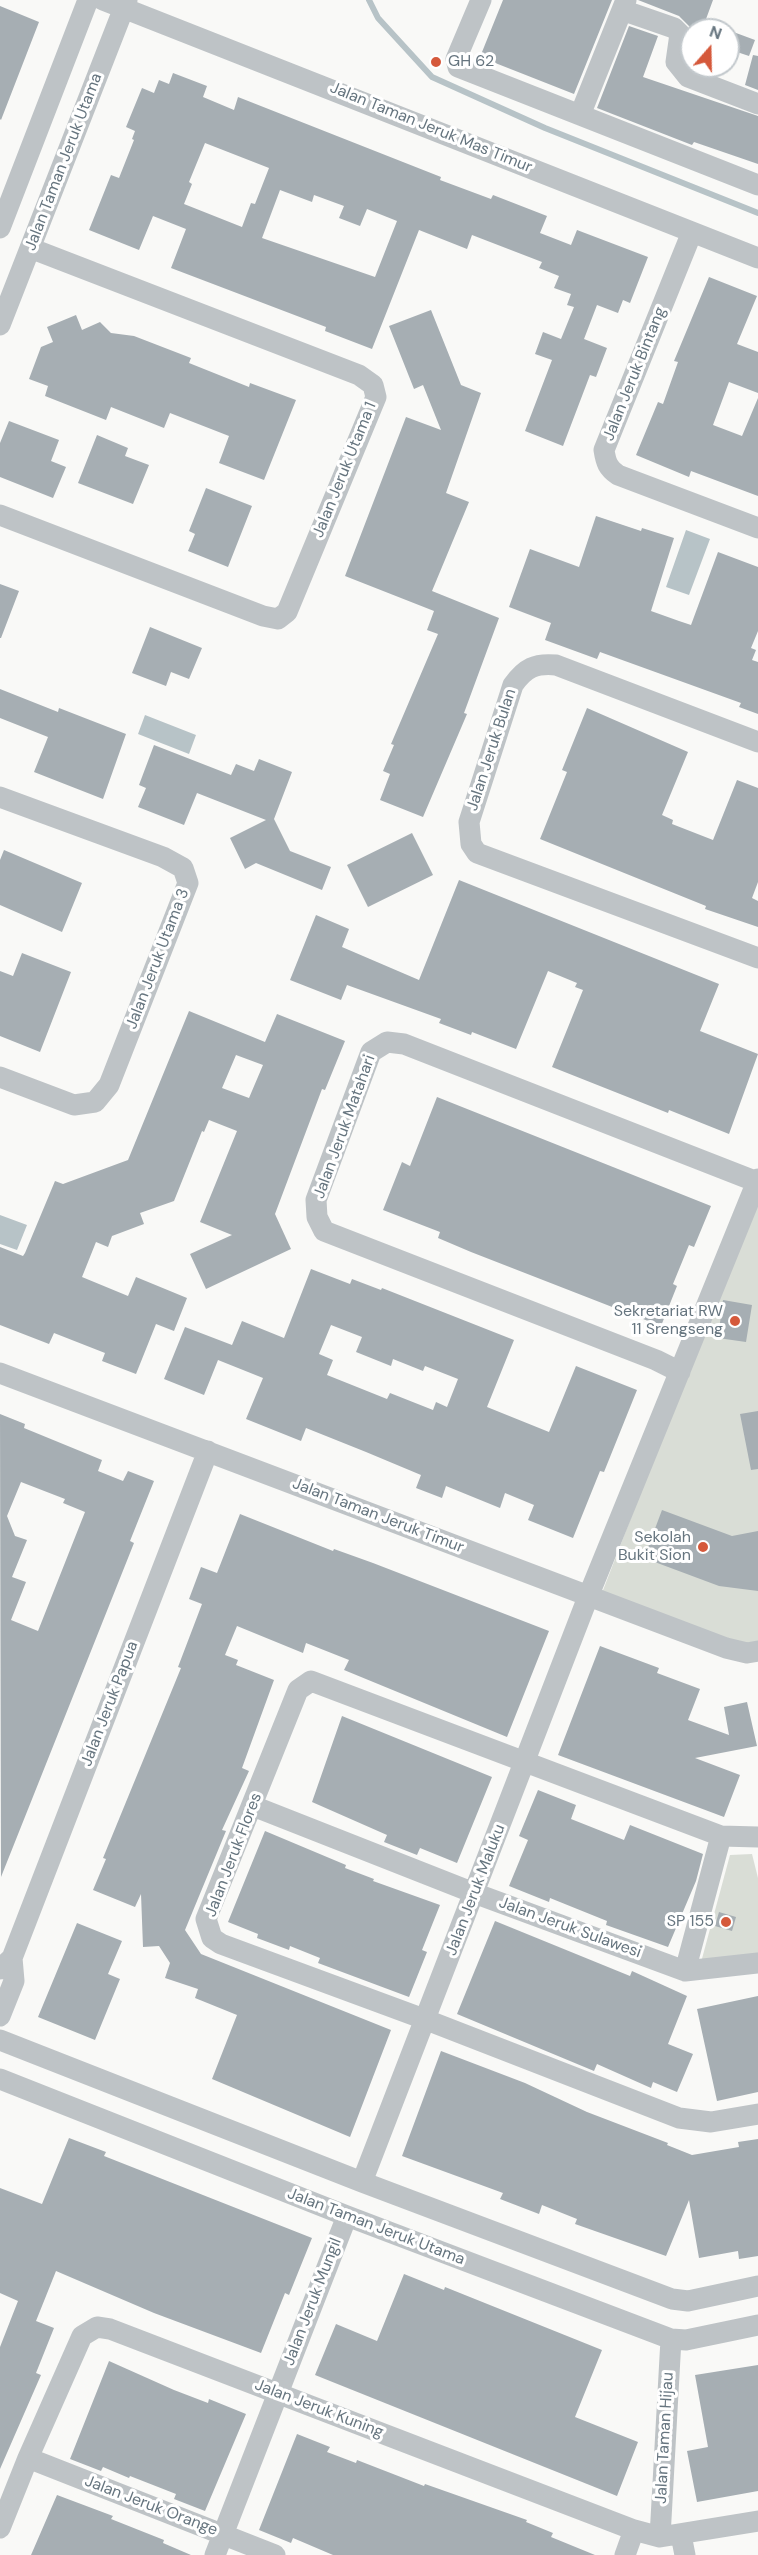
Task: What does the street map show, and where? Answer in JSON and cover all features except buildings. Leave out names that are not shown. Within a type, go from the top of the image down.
[{"type":"street","points":[[0,228],[88,0]]},
{"type":"street","name":"Jalan Taman Jeruk Mas Timur","points":[[103,0],[126,4],[758,258]]},
{"type":"street","points":[[481,0],[456,59],[458,67],[758,185]]},
{"type":"street","name":"Jalan Taman Jeruk Utama","points":[[0,325],[126,4]]},
{"type":"street","points":[[580,115],[624,5],[674,28],[680,34],[676,62],[688,77],[758,104]]},
{"type":"street","name":"Jalan Jeruk Bintang","points":[[692,232],[604,450],[608,468],[618,475],[758,528]]},
{"type":"street","name":"Jalan Jeruk Utama 1","points":[[0,515],[263,616],[279,619],[287,612],[376,397],[374,385],[359,375],[30,248]]},
{"type":"street","name":"Jalan Jeruk Bulan","points":[[758,742],[556,665],[538,663],[522,673],[513,685],[469,822],[471,844],[477,853],[758,958]]},
{"type":"street","name":"Jalan Jeruk Utama 3","points":[[0,797],[163,857],[183,868],[188,883],[109,1085],[95,1102],[74,1105],[0,1077]]},
{"type":"street","name":"Jalan Jeruk Matahari","points":[[680,1372],[645,1355],[324,1231],[317,1217],[316,1200],[371,1052],[387,1042],[404,1044],[757,1180]]},
{"type":"street","points":[[588,1597],[757,1180]]},
{"type":"street","name":"Jalan Taman Jeruk Timur","points":[[0,1373],[726,1648],[747,1653],[758,1652]]},
{"type":"street","name":"Jalan Jeruk Papua","points":[[0,2016],[14,1981],[6,1964],[208,1451]]},
{"type":"street","name":"Jalan Jeruk Maluku","points":[[362,2182],[588,1597]]},
{"type":"street","name":"Jalan Jeruk Flores","points":[[758,1837],[721,1836],[311,1681],[298,1690],[206,1919],[212,1938],[221,1944],[424,2019],[679,2118],[711,2122],[758,2114]]},
{"type":"street","name":"Jalan Jeruk Sulawesi","points":[[253,1806],[474,1893],[685,1971],[758,1963]]},
{"type":"street","points":[[685,1971],[721,1836]]},
{"type":"street","points":[[0,2040],[362,2182],[672,2299],[688,2301],[758,2286]]},
{"type":"street","name":"Jalan Taman Jeruk Utama","points":[[0,2079],[347,2216],[671,2339],[686,2340],[758,2325]]},
{"type":"street","name":"Jalan Jeruk Mungil","points":[[215,2555],[347,2216]]},
{"type":"street","name":"Jalan Jeruk Kuning","points":[[0,2528],[82,2336],[97,2327],[110,2329],[634,2530],[675,2542],[758,2521]]},
{"type":"street","name":"Jalan Taman Hijau","points":[[671,2339],[675,2542]]},
{"type":"street","name":"Jalan Jeruk Orange","points":[[28,2458],[275,2555]]},
{"type":"street","points":[[625,2555],[634,2530]]},
{"type":"shaded area","points":[[686,530],[710,539],[689,595],[666,587]]},
{"type":"shaded area","points":[[145,715],[196,735],[189,754],[138,734]]},
{"type":"shaded area","points":[[758,1189],[758,1653],[600,1598]]},
{"type":"shaded area","points":[[0,1215],[27,1225],[17,1250],[0,1244]]},
{"type":"shaded area","points":[[752,1854],[758,1878],[758,1957],[700,1966],[730,1855]]},
{"type":"waterway","points":[[369,0],[378,18],[432,77],[545,128],[758,213]]},
{"type":"place","name":"GH 62","points":[[436,62]]},
{"type":"place","name":"Sekretariat RW 11 Srengseng","points":[[735,1321]]},
{"type":"place","name":"Sekolah Bukit Sion","points":[[703,1547]]},
{"type":"place","name":"SP 155","points":[[726,1922]]}]
